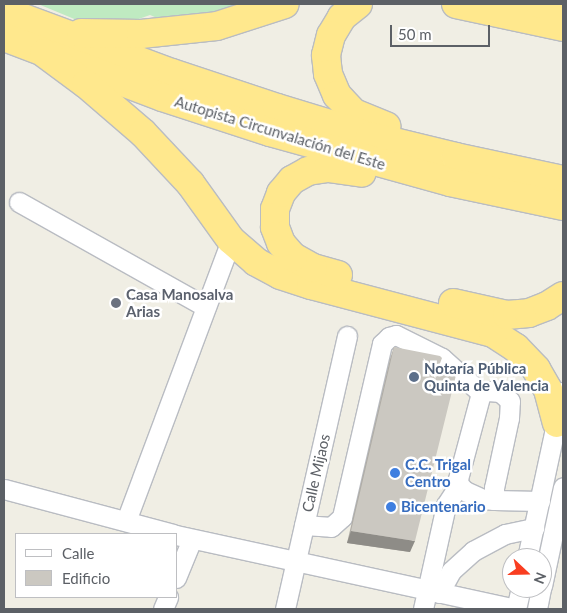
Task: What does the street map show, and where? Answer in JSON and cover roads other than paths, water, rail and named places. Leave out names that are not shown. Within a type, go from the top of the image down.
[{"type":"highway","points":[[51,43],[217,26],[286,4]]},
{"type":"highway","points":[[358,4],[338,23],[331,35],[326,55],[328,74],[337,95],[354,113],[420,138],[453,170]]},
{"type":"highway","points":[[456,4],[563,27]]},
{"type":"highway","points":[[540,4],[563,4]]},
{"type":"highway","name":"Autopista Circunvalación del Este","points":[[4,11],[51,43]]},
{"type":"highway","name":"Autopista Circunvalación del Este","points":[[4,37],[51,43],[370,136],[453,170],[563,206]]},
{"type":"highway","points":[[51,43],[86,84],[143,133],[190,183],[231,240],[256,262],[280,275],[493,333],[516,348],[536,369],[548,390],[557,423]]},
{"type":"highway","points":[[453,170],[393,178],[328,168],[308,170],[292,180],[281,193],[275,209],[275,227],[281,243],[293,257],[313,268],[482,310],[507,315],[529,312],[548,306],[563,296]]},
{"type":"highway","name":"Autopista Circunvalación del Este","points":[[453,170],[563,180]]},
{"type":"street","points":[[19,202],[206,307]]},
{"type":"street","points":[[126,522],[231,240]]},
{"type":"street","points":[[304,525],[332,527],[342,517],[382,344],[389,337],[396,335],[442,358],[481,393]]},
{"type":"street","name":"Calle Mijaos","points":[[285,609],[347,336]]},
{"type":"street","points":[[481,393],[488,391],[500,392],[510,401],[509,418],[494,488],[494,500]]},
{"type":"street","points":[[529,548],[563,392]]},
{"type":"street","points":[[481,393],[458,478],[459,485],[465,491],[483,499],[540,501]]},
{"type":"street","points":[[433,592],[446,504],[459,485]]},
{"type":"street","points":[[550,548],[563,487]]},
{"type":"street","points":[[4,489],[169,533]]},
{"type":"street","points":[[423,609],[433,592],[451,571],[473,551],[504,534],[534,528]]},
{"type":"street","points":[[178,561],[181,536],[516,609]]},
{"type":"place","name":"Casa Manosalva Arias","points":[[116,303]]},
{"type":"place","name":"Notaría Pública Quinta de Valencia","points":[[414,377]]},
{"type":"place","name":"C.C. Trigal Centro","points":[[395,473]]},
{"type":"place","name":"Bicentenario","points":[[391,507]]}]
